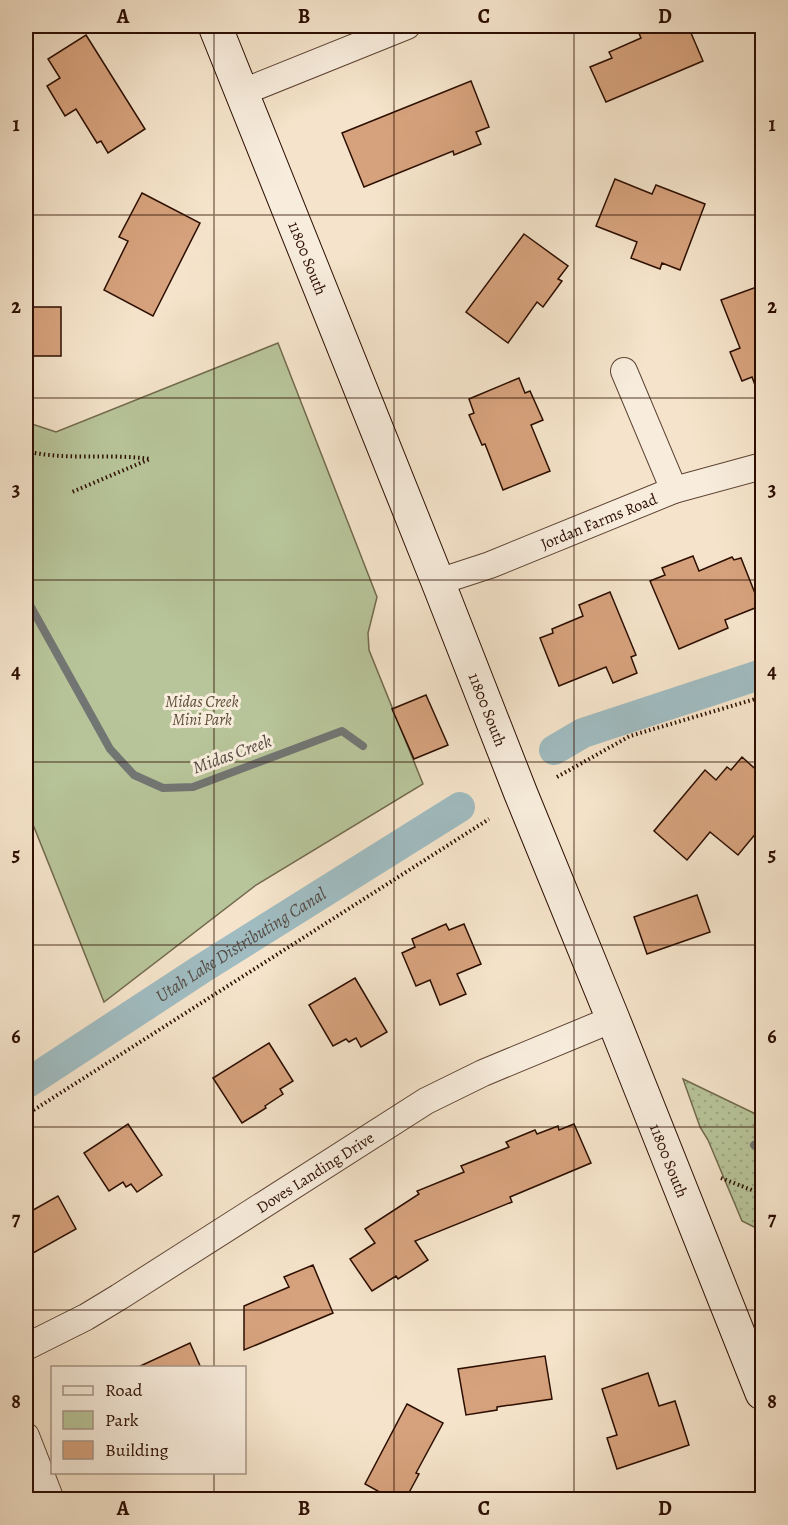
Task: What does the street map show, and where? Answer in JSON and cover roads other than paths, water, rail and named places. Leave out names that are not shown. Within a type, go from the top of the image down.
[{"type":"main road","name":"11800 South","points":[[215,26],[762,1394]]},
{"type":"street","points":[[243,92],[407,26]]},
{"type":"street","points":[[624,371],[674,490]]},
{"type":"street","name":"Jordan Farms Road","points":[[438,582],[490,565],[674,490],[762,465]]},
{"type":"street","name":"Doves Landing Drive","points":[[26,1347],[86,1317],[119,1297],[426,1101],[483,1073],[613,1019]]},
{"type":"street","points":[[26,1436],[51,1500]]},
{"type":"waterway","name":"Midas Creek","points":[[26,598],[110,749],[134,775],[163,788],[193,787],[342,731],[363,746]]},
{"type":"waterway","name":"Utah Lake Distributing Canal","points":[[554,750],[583,733],[762,674]]},
{"type":"waterway","name":"Utah Lake Distributing Canal","points":[[26,1084],[203,968],[460,807]]},
{"type":"waterway","name":"Midas Creek","points":[[754,1145],[762,1150]]},
{"type":"park label","name":"Midas Creek Mini Park","points":[[202,710]]}]
